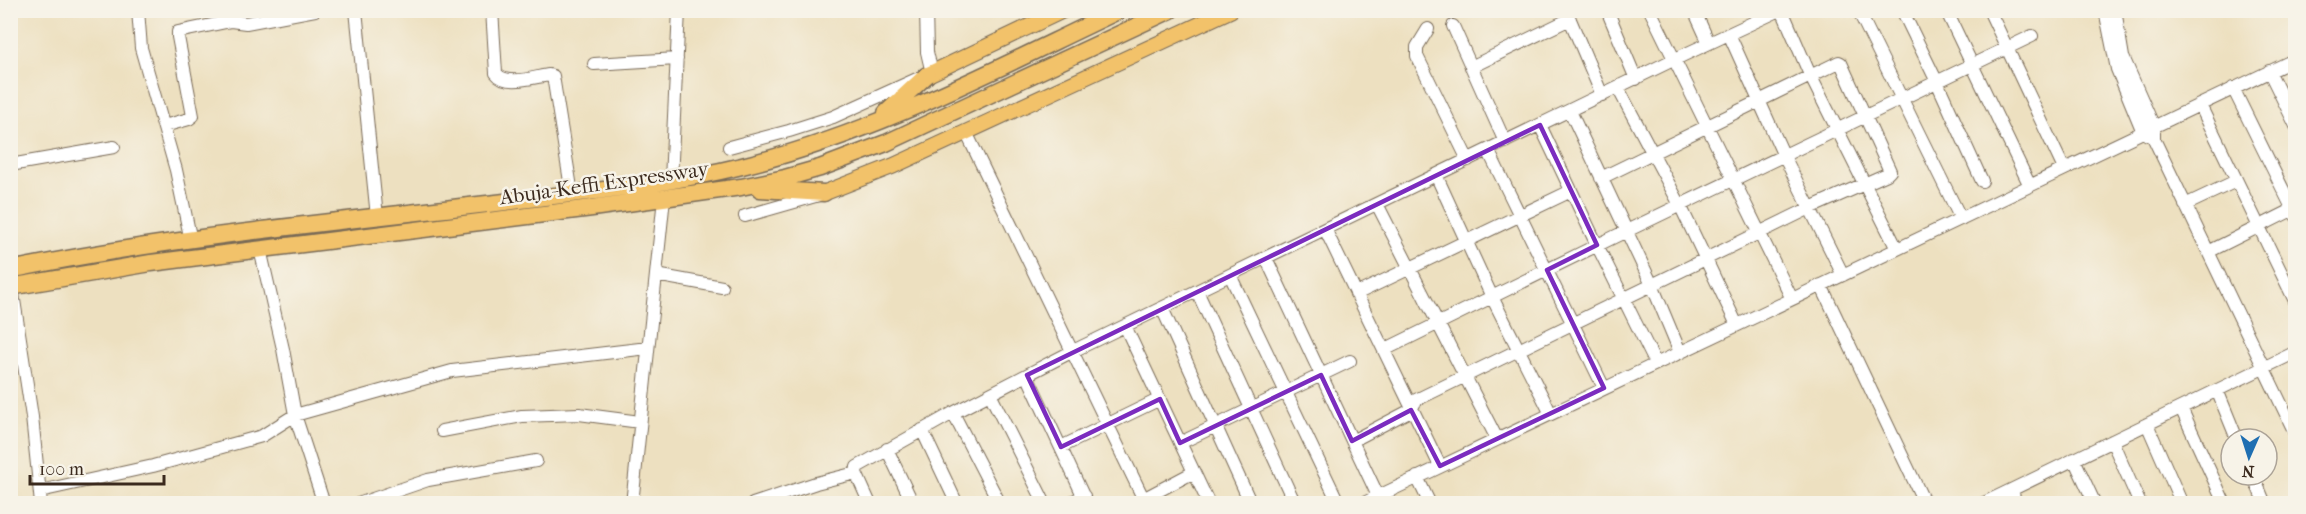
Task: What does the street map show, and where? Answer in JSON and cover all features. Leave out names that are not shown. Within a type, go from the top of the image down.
[{"type":"highway","name":"Abuja-Keffi Expressway","points":[[10,270],[67,258],[572,194],[671,180],[740,167],[792,153],[867,127],[1120,10]]},
{"type":"highway","name":"Abuja-Keffi Expressway","points":[[11,287],[106,270],[664,198],[785,178],[863,152],[1171,10]]},
{"type":"highway","points":[[867,127],[890,110],[929,74]]},
{"type":"highway","points":[[741,187],[824,193]]},
{"type":"main road","points":[[929,74],[1064,10]]},
{"type":"main road","points":[[824,193],[893,166],[1231,10]]},
{"type":"street","points":[[138,10],[141,48],[164,126],[191,241]]},
{"type":"street","points":[[164,126],[193,116],[178,32],[231,21],[246,23],[315,10]]},
{"type":"street","points":[[356,10],[377,217]]},
{"type":"street","points":[[492,10],[496,73],[500,78],[507,80],[553,76],[572,194]]},
{"type":"street","points":[[671,180],[679,10]]},
{"type":"street","points":[[729,147],[833,117],[929,74],[926,10]]},
{"type":"street","points":[[1607,10],[1635,78]]},
{"type":"street","points":[[1650,10],[1792,299]]},
{"type":"street","points":[[1694,10],[1709,43]]},
{"type":"street","points":[[870,504],[856,473],[857,467],[953,413],[1073,351],[1635,78],[1781,10],[1810,75],[1897,249]]},
{"type":"street","points":[[1858,10],[1961,219]]},
{"type":"street","points":[[1902,10],[1982,181]]},
{"type":"street","points":[[1946,10],[2030,186]]},
{"type":"street","points":[[1989,10],[2064,169]]},
{"type":"street","points":[[2105,10],[2117,69],[2295,435]]},
{"type":"street","points":[[2115,10],[2123,57],[2150,133]]},
{"type":"street","points":[[1471,67],[1568,15],[1602,95]]},
{"type":"street","points":[[1452,26],[1505,142]]},
{"type":"street","points":[[1428,29],[1417,47],[1417,56],[1468,160]]},
{"type":"street","points":[[1730,34],[1784,156],[1843,275]]},
{"type":"street","points":[[1384,350],[1625,231],[1838,131],[2032,36]]},
{"type":"street","points":[[594,64],[677,59]]},
{"type":"street","points":[[1363,503],[2064,169],[2150,133],[2233,88],[2295,59]]},
{"type":"street","points":[[1352,441],[1411,410],[1416,400],[1465,375],[1890,171],[1841,63],[1836,62],[1601,178]]},
{"type":"street","points":[[2269,71],[2295,126]]},
{"type":"street","points":[[1618,88],[1680,205],[1737,325]]},
{"type":"street","points":[[2208,252],[2294,211],[2233,88]]},
{"type":"street","points":[[2200,105],[2295,303]]},
{"type":"street","points":[[1570,111],[1652,285],[1680,352]]},
{"type":"street","points":[[1540,125],[1656,364]]},
{"type":"street","points":[[966,132],[1145,501],[1194,472]]},
{"type":"street","points":[[10,165],[114,147]]},
{"type":"street","points":[[1488,150],[1604,388]]},
{"type":"street","points":[[1436,175],[1492,297],[1551,414]]},
{"type":"street","points":[[2185,205],[2236,181]]},
{"type":"street","points":[[1356,294],[1571,191]]},
{"type":"street","points":[[745,216],[824,193]]},
{"type":"street","points":[[632,504],[664,198]]},
{"type":"street","points":[[1377,204],[1497,439]]},
{"type":"street","points":[[1325,230],[1440,466]]},
{"type":"street","points":[[260,249],[284,350],[295,415],[324,504]]},
{"type":"street","points":[[1266,258],[1378,496]]},
{"type":"street","points":[[656,275],[722,287]]},
{"type":"street","points":[[1230,275],[1339,504]]},
{"type":"street","points":[[1821,285],[1925,504]]},
{"type":"street","points":[[11,287],[32,417],[41,497],[262,436],[295,415],[452,371],[648,348]]},
{"type":"street","points":[[1197,291],[1295,504]]},
{"type":"street","points":[[1162,308],[1251,504]]},
{"type":"street","points":[[1125,326],[1209,504]]},
{"type":"street","points":[[1982,504],[2295,352]]},
{"type":"street","points":[[1180,443],[1350,361]]},
{"type":"street","points":[[1027,375],[1086,500],[1067,504]]},
{"type":"street","points":[[2217,390],[2233,427]]},
{"type":"street","points":[[990,394],[1045,504]]},
{"type":"street","points":[[1061,447],[1160,399]]},
{"type":"street","points":[[2181,408],[2225,504]]},
{"type":"street","points":[[953,413],[1000,504]]},
{"type":"street","points":[[442,431],[522,416],[579,414],[640,422]]},
{"type":"street","points":[[2147,424],[2182,504]]},
{"type":"street","points":[[922,430],[957,504]]},
{"type":"street","points":[[2112,441],[2140,504]]},
{"type":"street","points":[[887,449],[913,504]]},
{"type":"street","points":[[2074,459],[2095,504]]},
{"type":"street","points":[[358,504],[428,480],[536,461]]},
{"type":"street","points":[[753,504],[816,483],[856,473]]},
{"type":"street","points":[[1418,477],[1430,504]]},
{"type":"street","points":[[2258,487],[2265,504]]},
{"type":"street","points":[[2011,490],[2018,504]]},
{"type":"highlighted area","points":[[1540,125],[1597,245],[1547,270],[1604,388],[1440,466],[1411,410],[1352,441],[1321,375],[1180,443],[1160,399],[1061,447],[1027,375]]}]
